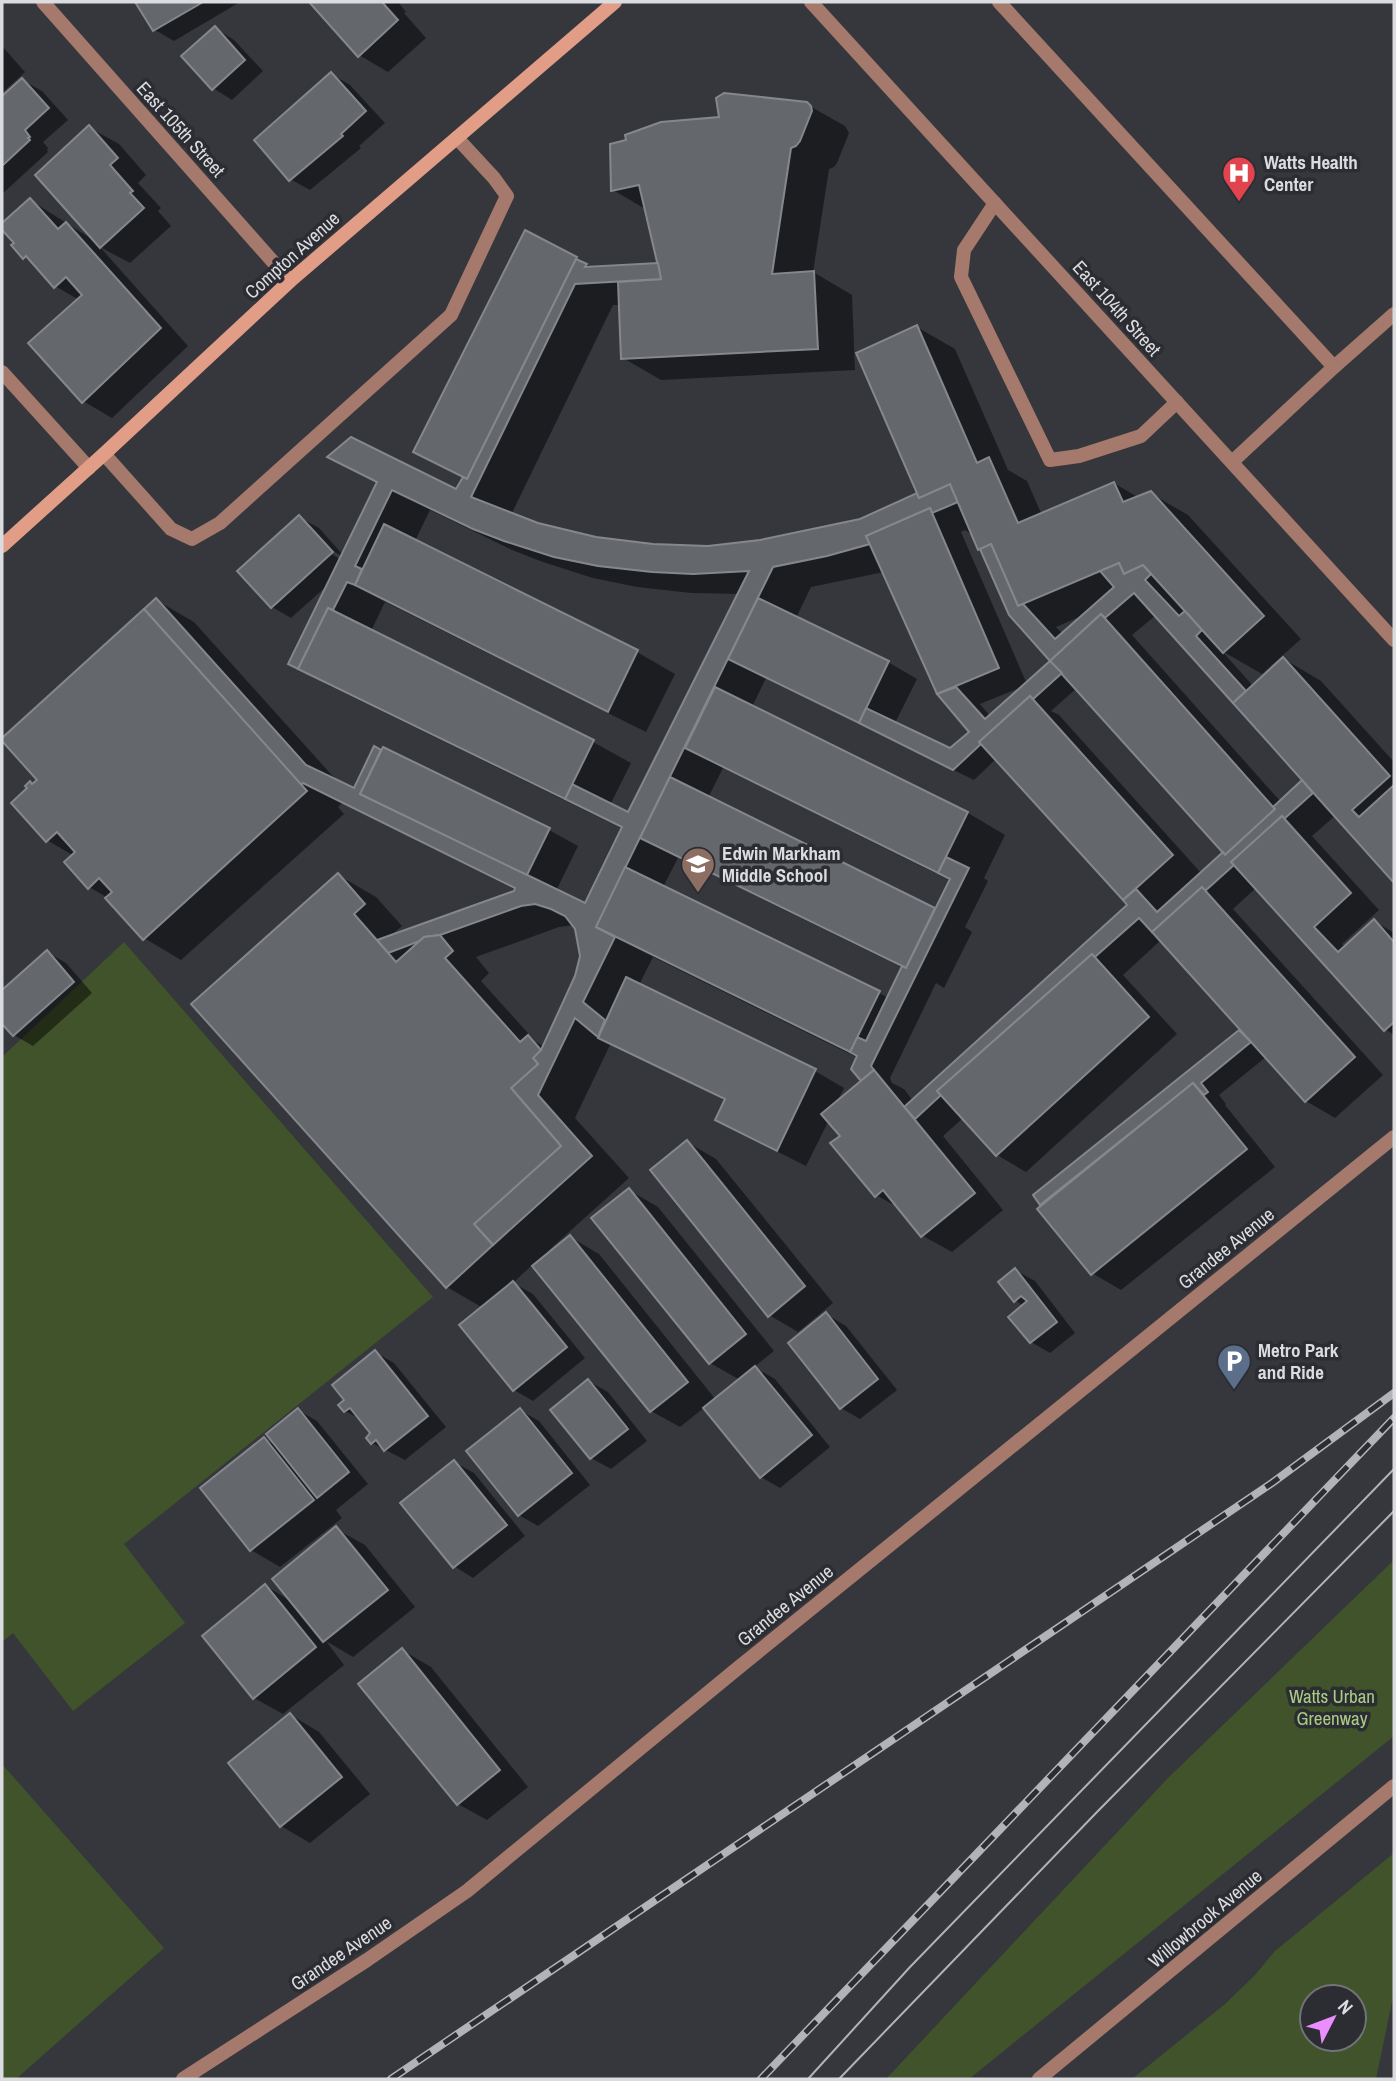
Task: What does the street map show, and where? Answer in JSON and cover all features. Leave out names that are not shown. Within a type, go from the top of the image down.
[{"type":"main road","name":"Compton Avenue","points":[[2,546],[290,281],[615,2]]},
{"type":"street","name":"East 105th Street","points":[[43,2],[290,281]]},
{"type":"street","name":"East 104th Street","points":[[811,2],[1394,640]]},
{"type":"street","points":[[999,2],[1334,367]]},
{"type":"street","points":[[104,454],[171,529],[192,539],[220,523],[364,395],[451,315],[507,196],[457,138]]},
{"type":"street","points":[[995,203],[964,250],[961,277],[1050,460],[1079,456],[1141,436],[1177,402]]},
{"type":"street","points":[[1231,462],[1394,314]]},
{"type":"street","points":[[2,372],[89,468]]},
{"type":"street","name":"Grandee Avenue","points":[[183,2079],[367,1960],[467,1891],[1394,1137]]},
{"type":"street","name":"Willowbrook Avenue","points":[[1039,2079],[1394,1786]]},
{"type":"green space","points":[[124,942],[433,1297],[124,1544],[185,1623],[73,1711],[13,1633],[2,1642],[2,1057]]},
{"type":"green space","name":"Watts Urban Greenway","points":[[1394,1560],[1394,1736],[969,2079],[886,2079],[1168,1778]]},
{"type":"green space","points":[[2,1764],[164,1948],[16,2079],[2,2079]]},
{"type":"green space","points":[[1394,1853],[1394,1992],[1376,2079],[1132,2079],[1225,2004],[1275,1951]]},
{"type":"building","points":[[135,2],[203,2],[153,31]]},
{"type":"building","points":[[309,2],[382,2],[398,20],[358,57]]},
{"type":"building","points":[[215,26],[245,60],[212,90],[181,56]]},
{"type":"building","points":[[331,72],[366,111],[341,134],[343,136],[289,181],[254,140]]},
{"type":"building","points":[[22,78],[49,108],[25,130],[30,140],[2,166],[2,96]]},
{"type":"building","points":[[724,93],[807,102],[811,106],[812,111],[800,141],[791,148],[772,274],[814,271],[818,349],[621,359],[618,282],[661,279],[639,185],[611,191],[610,144],[626,140],[625,135],[661,122],[719,117],[716,98]]},
{"type":"building","points":[[89,125],[118,158],[110,165],[144,208],[100,248],[35,175]]},
{"type":"building","points":[[30,198],[58,229],[66,222],[161,328],[82,403],[28,343],[82,295],[66,277],[54,288],[26,256],[23,259],[2,230],[2,223]]},
{"type":"building","points":[[525,230],[577,257],[467,479],[413,452]]},
{"type":"building","points":[[576,259],[587,264],[585,267],[658,263],[661,279],[575,284],[471,497],[538,523],[596,537],[653,544],[708,546],[760,540],[860,519],[917,493],[919,498],[950,484],[958,502],[932,513],[930,508],[866,536],[870,544],[773,567],[596,927],[615,937],[583,1002],[605,1020],[598,1037],[575,1018],[538,1095],[592,1156],[493,1245],[474,1224],[561,1146],[511,1088],[538,1064],[533,1058],[541,1050],[575,976],[580,956],[575,929],[565,916],[535,904],[521,906],[440,935],[424,937],[388,953],[377,940],[514,891],[515,888],[303,783],[301,785],[144,609],[156,598],[306,765],[354,788],[374,746],[381,750],[360,794],[585,903],[622,827],[565,799],[572,784],[628,812],[749,571],[693,574],[652,572],[598,566],[554,557],[473,529],[392,490],[355,566],[362,569],[355,585],[347,582],[333,610],[328,608],[298,669],[288,664],[377,482],[327,457],[351,437],[456,489],[463,477],[467,479]]},
{"type":"building","points":[[917,325],[977,463],[989,457],[1018,523],[1114,482],[1123,502],[1151,491],[1264,616],[1223,653],[1143,565],[1124,574],[1119,563],[1018,606],[991,544],[978,550],[950,484],[919,498],[856,353]]},
{"type":"building","points":[[930,508],[999,668],[937,694],[866,536]]},
{"type":"building","points":[[299,515],[333,552],[271,608],[237,571]]},
{"type":"building","points":[[384,524],[638,650],[608,712],[355,585]]},
{"type":"building","points":[[991,544],[1018,606],[1023,604],[1055,639],[1114,587],[1100,571],[1119,563],[1124,574],[1143,565],[1151,574],[1145,580],[1179,616],[1185,611],[1202,630],[1196,636],[1246,691],[1233,703],[1134,593],[1105,618],[1101,614],[1050,661],[1009,615],[980,549]]},
{"type":"building","points":[[758,598],[889,661],[859,723],[728,659]]},
{"type":"building","points":[[328,608],[594,740],[565,799],[298,669]]},
{"type":"building","points":[[144,609],[307,791],[143,940],[105,898],[112,892],[99,878],[88,889],[64,862],[75,852],[57,832],[46,842],[11,803],[27,788],[25,786],[30,781],[32,784],[37,780],[2,738]]},
{"type":"building","points":[[1101,614],[1275,809],[1225,855],[1050,661]]},
{"type":"building","points":[[1283,657],[1390,776],[1352,810],[1359,817],[1394,785],[1394,883],[1233,703]]},
{"type":"building","points":[[1050,661],[1062,673],[1033,699],[1030,696],[979,742],[981,744],[953,770],[859,723],[866,708],[950,748],[969,732],[937,694],[956,687],[985,719]]},
{"type":"building","points":[[715,687],[968,812],[938,873],[685,748]]},
{"type":"building","points":[[1030,696],[1173,855],[1123,900],[979,742]]},
{"type":"building","points":[[383,747],[550,828],[527,875],[360,794]]},
{"type":"building","points":[[670,777],[935,908],[906,968],[640,838]]},
{"type":"building","points":[[1302,780],[1313,793],[1284,819],[1282,816],[1231,862],[1234,865],[1205,891],[1202,887],[1152,932],[1139,918],[1095,957],[1092,954],[937,1091],[941,1095],[915,1119],[904,1107],[1127,905],[1123,900],[1136,889],[1157,912],[1223,852],[1225,855]]},
{"type":"building","points":[[1282,816],[1351,893],[1314,927],[1338,952],[1374,919],[1394,942],[1394,1022],[1384,1031],[1231,862]]},
{"type":"building","points":[[946,857],[969,868],[871,1066],[874,1070],[861,1081],[851,1069],[857,1056],[850,1052],[857,1037],[866,1041],[902,966],[906,968],[950,879],[938,873]]},
{"type":"building","points":[[625,867],[880,991],[850,1052],[596,927]]},
{"type":"building","points":[[338,873],[365,904],[354,914],[396,962],[424,937],[440,935],[453,951],[445,958],[520,1042],[528,1035],[541,1050],[533,1058],[538,1064],[511,1088],[561,1146],[474,1224],[493,1245],[446,1288],[191,1004]]},
{"type":"building","points":[[1202,887],[1355,1057],[1305,1102],[1152,932]]},
{"type":"building","points":[[47,950],[74,982],[13,1036],[2,1024],[2,990]]},
{"type":"building","points":[[1092,954],[1149,1017],[996,1156],[937,1091]]},
{"type":"building","points":[[626,977],[816,1069],[777,1151],[715,1120],[725,1099],[598,1038]]},
{"type":"building","points":[[1239,1030],[1251,1042],[1201,1083],[1208,1092],[1204,1095],[1193,1083],[1040,1205],[1033,1195]]},
{"type":"building","points":[[874,1070],[975,1193],[921,1237],[883,1190],[875,1197],[830,1143],[840,1136],[821,1114]]},
{"type":"building","points":[[1193,1083],[1247,1149],[1091,1275],[1037,1209]]},
{"type":"building","points":[[687,1140],[805,1286],[768,1317],[650,1170]]},
{"type":"building","points":[[629,1188],[746,1334],[709,1364],[591,1218]]},
{"type":"building","points":[[570,1235],[688,1382],[650,1412],[532,1266]]},
{"type":"building","points":[[1015,1268],[1057,1322],[1030,1343],[1008,1317],[1027,1301],[1021,1296],[1014,1302],[998,1282]]},
{"type":"building","points":[[513,1281],[567,1347],[513,1391],[459,1325]]},
{"type":"building","points":[[826,1312],[878,1379],[840,1409],[788,1343]]},
{"type":"building","points":[[375,1350],[428,1416],[384,1451],[376,1440],[371,1444],[366,1438],[370,1433],[350,1408],[344,1412],[338,1405],[344,1400],[332,1385]]},
{"type":"building","points":[[755,1366],[812,1435],[760,1478],[703,1408]]},
{"type":"building","points":[[588,1379],[628,1429],[590,1459],[550,1410]]},
{"type":"building","points":[[298,1408],[349,1472],[317,1498],[266,1434]]},
{"type":"building","points":[[520,1408],[572,1473],[518,1516],[466,1451]]},
{"type":"building","points":[[264,1437],[314,1500],[250,1551],[200,1488]]},
{"type":"building","points":[[454,1460],[507,1525],[453,1568],[400,1503]]},
{"type":"building","points":[[336,1526],[388,1590],[323,1642],[272,1579]]},
{"type":"building","points":[[265,1584],[316,1647],[253,1699],[202,1636]]},
{"type":"building","points":[[402,1648],[500,1770],[457,1805],[358,1684]]},
{"type":"building","points":[[290,1713],[342,1777],[280,1827],[228,1763]]},
{"type":"tram line","points":[[808,2079],[910,1967],[1394,1469]]},
{"type":"tram line","points":[[839,2079],[1394,1511]]},
{"type":"railway","points":[[391,2079],[1272,1483],[1394,1393]]},
{"type":"railway","points":[[761,2079],[1394,1418]]},
{"type":"place","name":"Watts Health Center","points":[[1239,203]]},
{"type":"place","name":"Edwin Markham Middle School","points":[[698,894]]},
{"type":"place","name":"Metro Park and Ride","points":[[1234,1391]]}]
